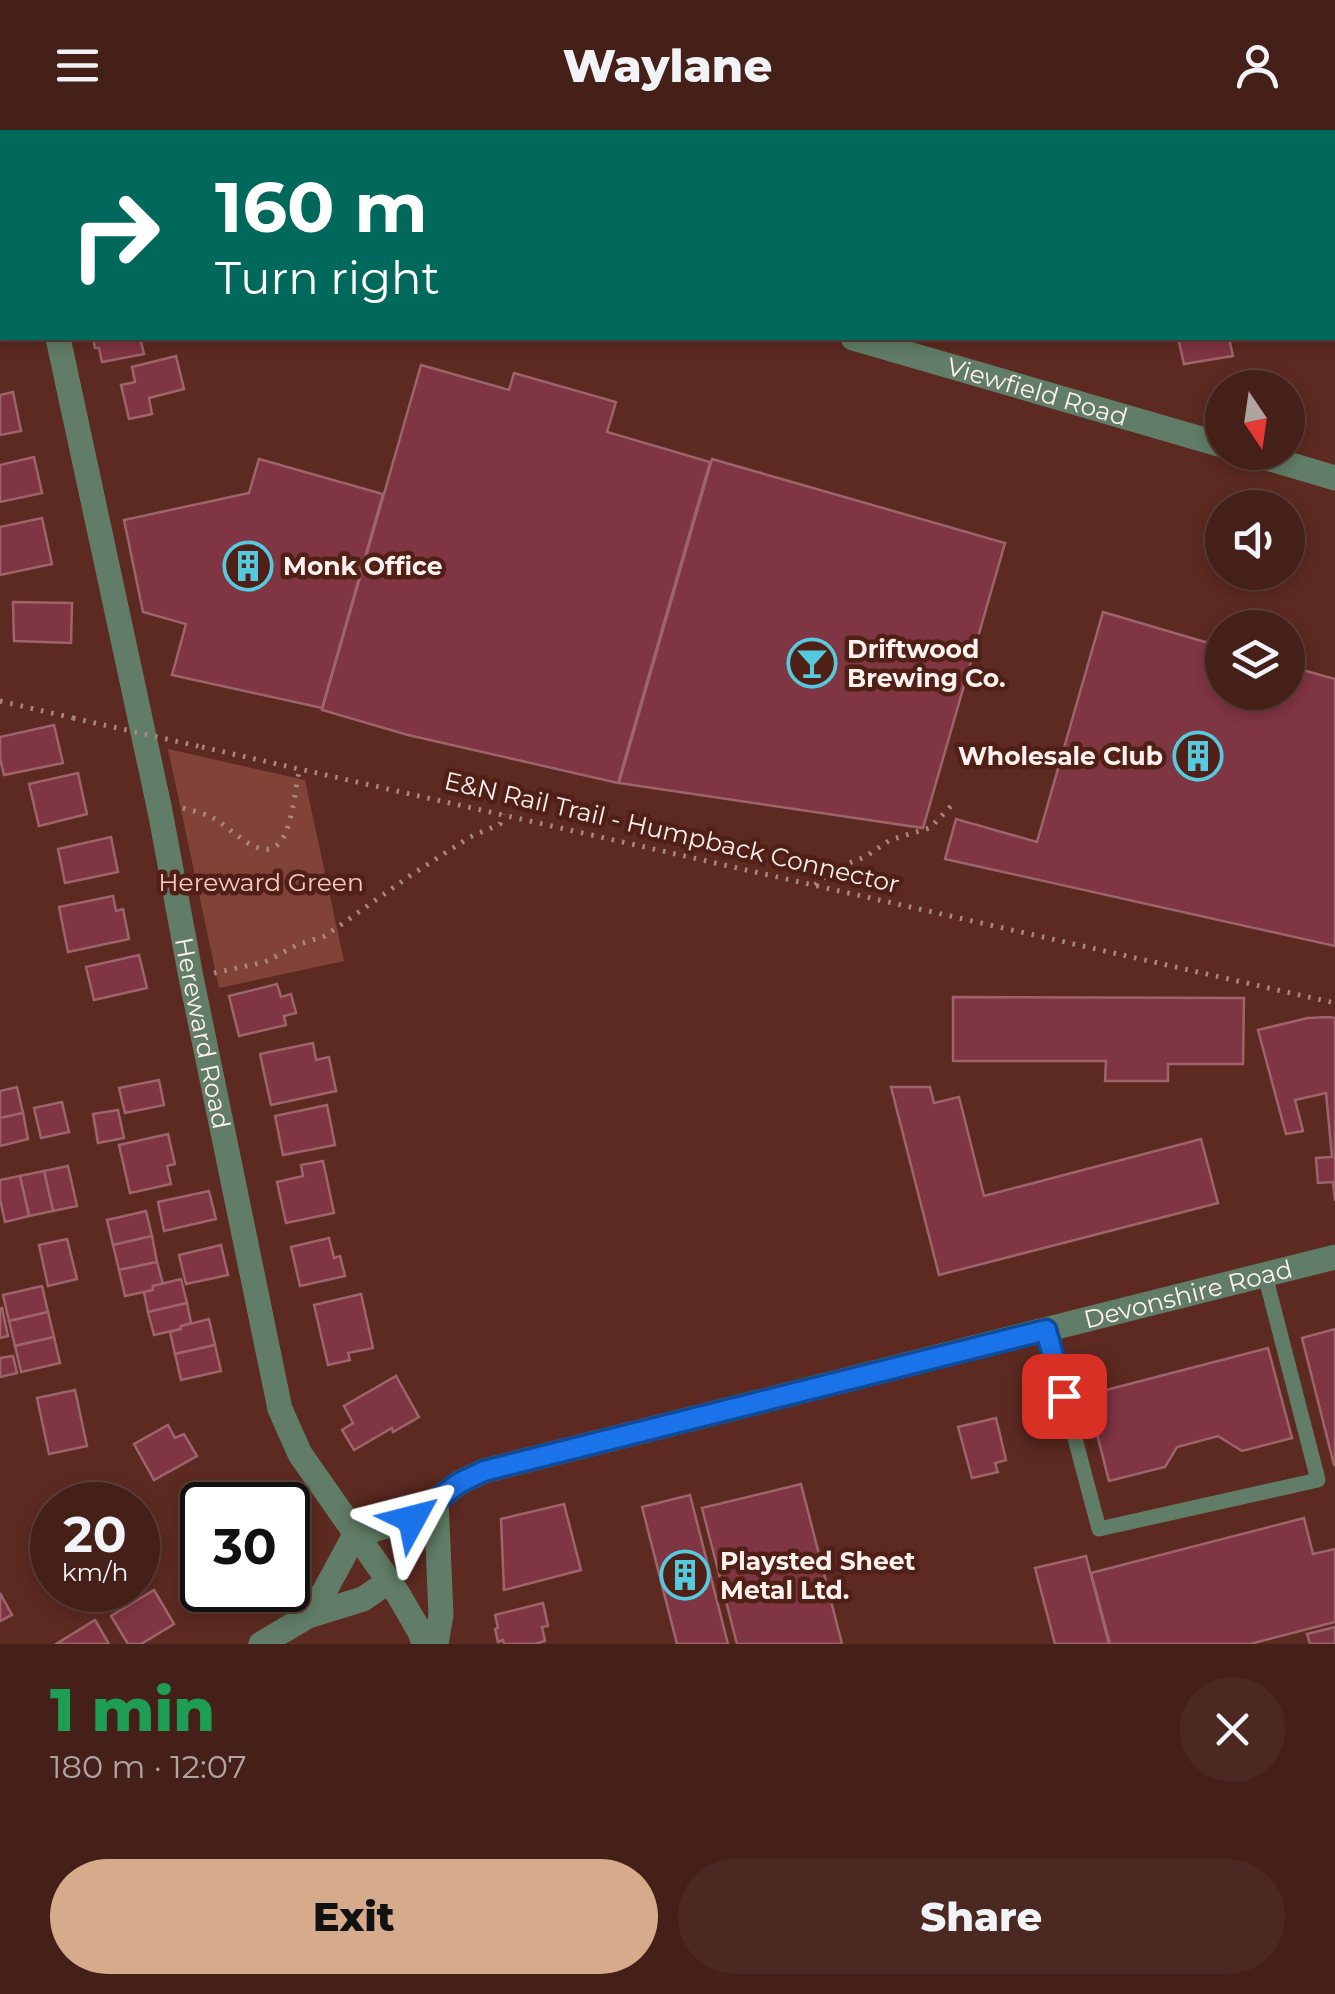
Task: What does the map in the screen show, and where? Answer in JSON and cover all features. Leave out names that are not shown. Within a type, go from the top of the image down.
[{"type":"street","name":"Hereward Road","points":[[58,340],[160,811],[280,1409],[300,1454],[388,1582],[424,1644]]},
{"type":"street","name":"Viewfield Road","points":[[860,340],[1205,441]]},
{"type":"street","points":[[1305,469],[1335,478]]},
{"type":"street","name":"Devonshire Road","points":[[355,1535],[412,1519],[459,1483],[484,1471],[1335,1257]]},
{"type":"street","points":[[436,1500],[441,1616],[436,1644]]},
{"type":"street","points":[[308,1616],[355,1535]]},
{"type":"street","points":[[261,1644],[308,1616],[363,1599],[388,1582]]},
{"type":"lane","points":[[1046,1330],[1099,1529],[1318,1480],[1265,1274]]},
{"type":"path","name":"E&N Rail Trail - Humpback Connector","points":[[0,702],[1335,1002]]},
{"type":"path","points":[[181,807],[217,820],[251,846],[271,848],[285,834],[300,770]]},
{"type":"path","points":[[816,885],[836,868],[890,840],[930,828],[952,806]]},
{"type":"path","points":[[191,978],[266,962],[297,945],[325,936],[470,837],[500,824],[504,814]]},
{"type":"green space","name":"Hereward Green","points":[[168,749],[305,780],[344,961],[219,988]]},
{"type":"building","points":[[93,340],[140,340],[144,354],[102,362],[99,348],[95,348]]},
{"type":"building","points":[[1178,340],[1229,340],[1233,356],[1184,364]]},
{"type":"building","points":[[176,356],[184,389],[149,398],[152,414],[129,419],[121,385],[135,382],[132,367]]},
{"type":"building","points":[[421,365],[509,390],[514,373],[616,402],[607,432],[710,462],[618,783],[408,735],[322,710]]},
{"type":"building","points":[[13,392],[21,431],[0,435],[0,395]]},
{"type":"building","points":[[34,457],[42,493],[0,502],[0,465]]},
{"type":"building","name":"Monk Office","points":[[259,459],[383,494],[322,708],[172,675],[186,624],[143,612],[124,520],[249,493]]},
{"type":"building","name":"Driftwood Brewing Co.","points":[[712,459],[1005,543],[923,828],[619,783]]},
{"type":"building","points":[[42,518],[52,564],[0,575],[0,527]]},
{"type":"building","points":[[13,602],[72,603],[71,643],[14,641]]},
{"type":"building","name":"Wholesale Club","points":[[1103,612],[1205,642],[1205,710],[1305,710],[1305,671],[1335,679],[1335,946],[945,859],[956,819],[1037,842]]},
{"type":"building","points":[[54,725],[63,763],[4,775],[0,737]]},
{"type":"building","points":[[78,773],[87,814],[39,826],[29,784]]},
{"type":"building","points":[[111,837],[118,872],[65,883],[58,849]]},
{"type":"building","points":[[113,896],[116,911],[123,909],[129,939],[68,952],[59,907]]},
{"type":"building","points":[[139,955],[147,988],[94,1000],[86,967]]},
{"type":"building","points":[[277,984],[281,997],[291,994],[296,1013],[284,1016],[286,1025],[239,1036],[229,996]]},
{"type":"building","points":[[953,997],[1244,998],[1243,1064],[1168,1064],[1168,1081],[1105,1081],[1106,1061],[953,1061]]},
{"type":"building","points":[[1335,1018],[1335,1201],[1333,1182],[1318,1183],[1316,1158],[1332,1157],[1326,1093],[1295,1100],[1303,1131],[1286,1134],[1258,1030]]},
{"type":"building","points":[[313,1043],[316,1060],[329,1057],[336,1091],[271,1105],[260,1054]]},
{"type":"building","points":[[159,1080],[164,1105],[125,1113],[119,1088]]},
{"type":"building","points":[[17,1087],[23,1113],[0,1118],[0,1091]]},
{"type":"building","points":[[891,1087],[930,1087],[934,1103],[959,1097],[984,1196],[1201,1139],[1218,1203],[939,1275]]},
{"type":"building","points":[[62,1102],[69,1132],[41,1138],[34,1108]]},
{"type":"building","points":[[327,1105],[335,1145],[283,1155],[275,1116]]},
{"type":"building","points":[[118,1110],[124,1138],[98,1143],[93,1114]]},
{"type":"building","points":[[23,1113],[28,1139],[0,1146],[0,1118]]},
{"type":"building","points":[[168,1134],[175,1164],[167,1166],[171,1184],[130,1193],[119,1145]]},
{"type":"building","points":[[323,1161],[334,1213],[286,1223],[277,1182],[303,1176],[301,1165]]},
{"type":"building","points":[[68,1166],[77,1206],[53,1211],[44,1171]]},
{"type":"building","points":[[44,1171],[53,1211],[29,1216],[20,1176]]},
{"type":"building","points":[[20,1176],[29,1216],[5,1222],[0,1180]]},
{"type":"building","points":[[209,1191],[216,1219],[164,1231],[158,1202]]},
{"type":"building","points":[[146,1211],[152,1236],[113,1245],[107,1220]]},
{"type":"building","points":[[152,1236],[157,1262],[119,1270],[113,1245]]},
{"type":"building","points":[[329,1238],[334,1258],[340,1256],[345,1276],[300,1286],[291,1247]]},
{"type":"building","points":[[67,1239],[77,1279],[48,1286],[39,1245]]},
{"type":"building","points":[[221,1245],[228,1275],[186,1284],[179,1255]]},
{"type":"building","points":[[157,1262],[163,1284],[125,1296],[119,1270]]},
{"type":"building","points":[[181,1279],[187,1303],[148,1312],[144,1292]]},
{"type":"building","points":[[42,1286],[48,1312],[9,1321],[3,1295]]},
{"type":"building","points":[[361,1294],[373,1348],[348,1353],[350,1360],[328,1365],[314,1305]]},
{"type":"building","points":[[187,1303],[191,1323],[154,1335],[148,1312]]},
{"type":"building","points":[[0,1309],[8,1336],[0,1338]]},
{"type":"building","points":[[48,1312],[54,1337],[15,1346],[9,1321]]},
{"type":"building","points":[[209,1319],[215,1345],[175,1354],[170,1332]]},
{"type":"building","points":[[1335,1329],[1335,1465],[1334,1465],[1302,1338]]},
{"type":"building","points":[[54,1337],[60,1363],[21,1372],[15,1346]]},
{"type":"building","points":[[215,1345],[221,1371],[181,1380],[175,1354]]},
{"type":"building","points":[[1268,1348],[1292,1438],[1242,1451],[1218,1436],[1177,1447],[1165,1467],[1109,1481],[1087,1395]]},
{"type":"building","points":[[13,1356],[17,1373],[0,1377],[0,1358]]},
{"type":"building","points":[[396,1376],[419,1417],[354,1450],[342,1430],[353,1423],[344,1406]]},
{"type":"building","points":[[75,1390],[87,1446],[49,1454],[37,1398]]},
{"type":"building","points":[[996,1418],[1006,1460],[995,1463],[998,1472],[972,1478],[958,1427]]},
{"type":"building","points":[[168,1425],[175,1438],[184,1434],[197,1456],[154,1480],[134,1444]]},
{"type":"building","points":[[801,1484],[842,1644],[737,1644],[702,1508]]},
{"type":"building","name":"Playsted Sheet Metal Ltd.","points":[[690,1495],[728,1644],[677,1644],[642,1507]]},
{"type":"building","points":[[564,1504],[581,1570],[504,1590],[501,1519]]},
{"type":"building","points":[[1304,1518],[1313,1554],[1335,1549],[1335,1622],[1250,1644],[1110,1644],[1091,1573]]},
{"type":"building","points":[[1086,1556],[1109,1644],[1055,1644],[1035,1568]]},
{"type":"building","points":[[0,1593],[12,1615],[0,1621]]},
{"type":"building","points":[[160,1600],[174,1624],[141,1644],[128,1644],[111,1616],[118,1612],[160,1612]]},
{"type":"building","points":[[543,1603],[548,1626],[542,1627],[545,1641],[498,1642],[495,1615]]},
{"type":"building","points":[[95,1620],[109,1644],[56,1644]]},
{"type":"building","points":[[1335,1627],[1335,1644],[1310,1644],[1307,1634]]},
{"type":"place","name":"Monk Office","points":[[248,566]]},
{"type":"place","name":"Driftwood Brewing Co.","points":[[812,663]]},
{"type":"place","name":"Wholesale Club","points":[[1198,756]]},
{"type":"place","name":"Playsted Sheet Metal Ltd.","points":[[685,1575]]},
{"type":"route","points":[[412,1519],[459,1483],[484,1471],[1046,1330],[1064,1396]]}]
